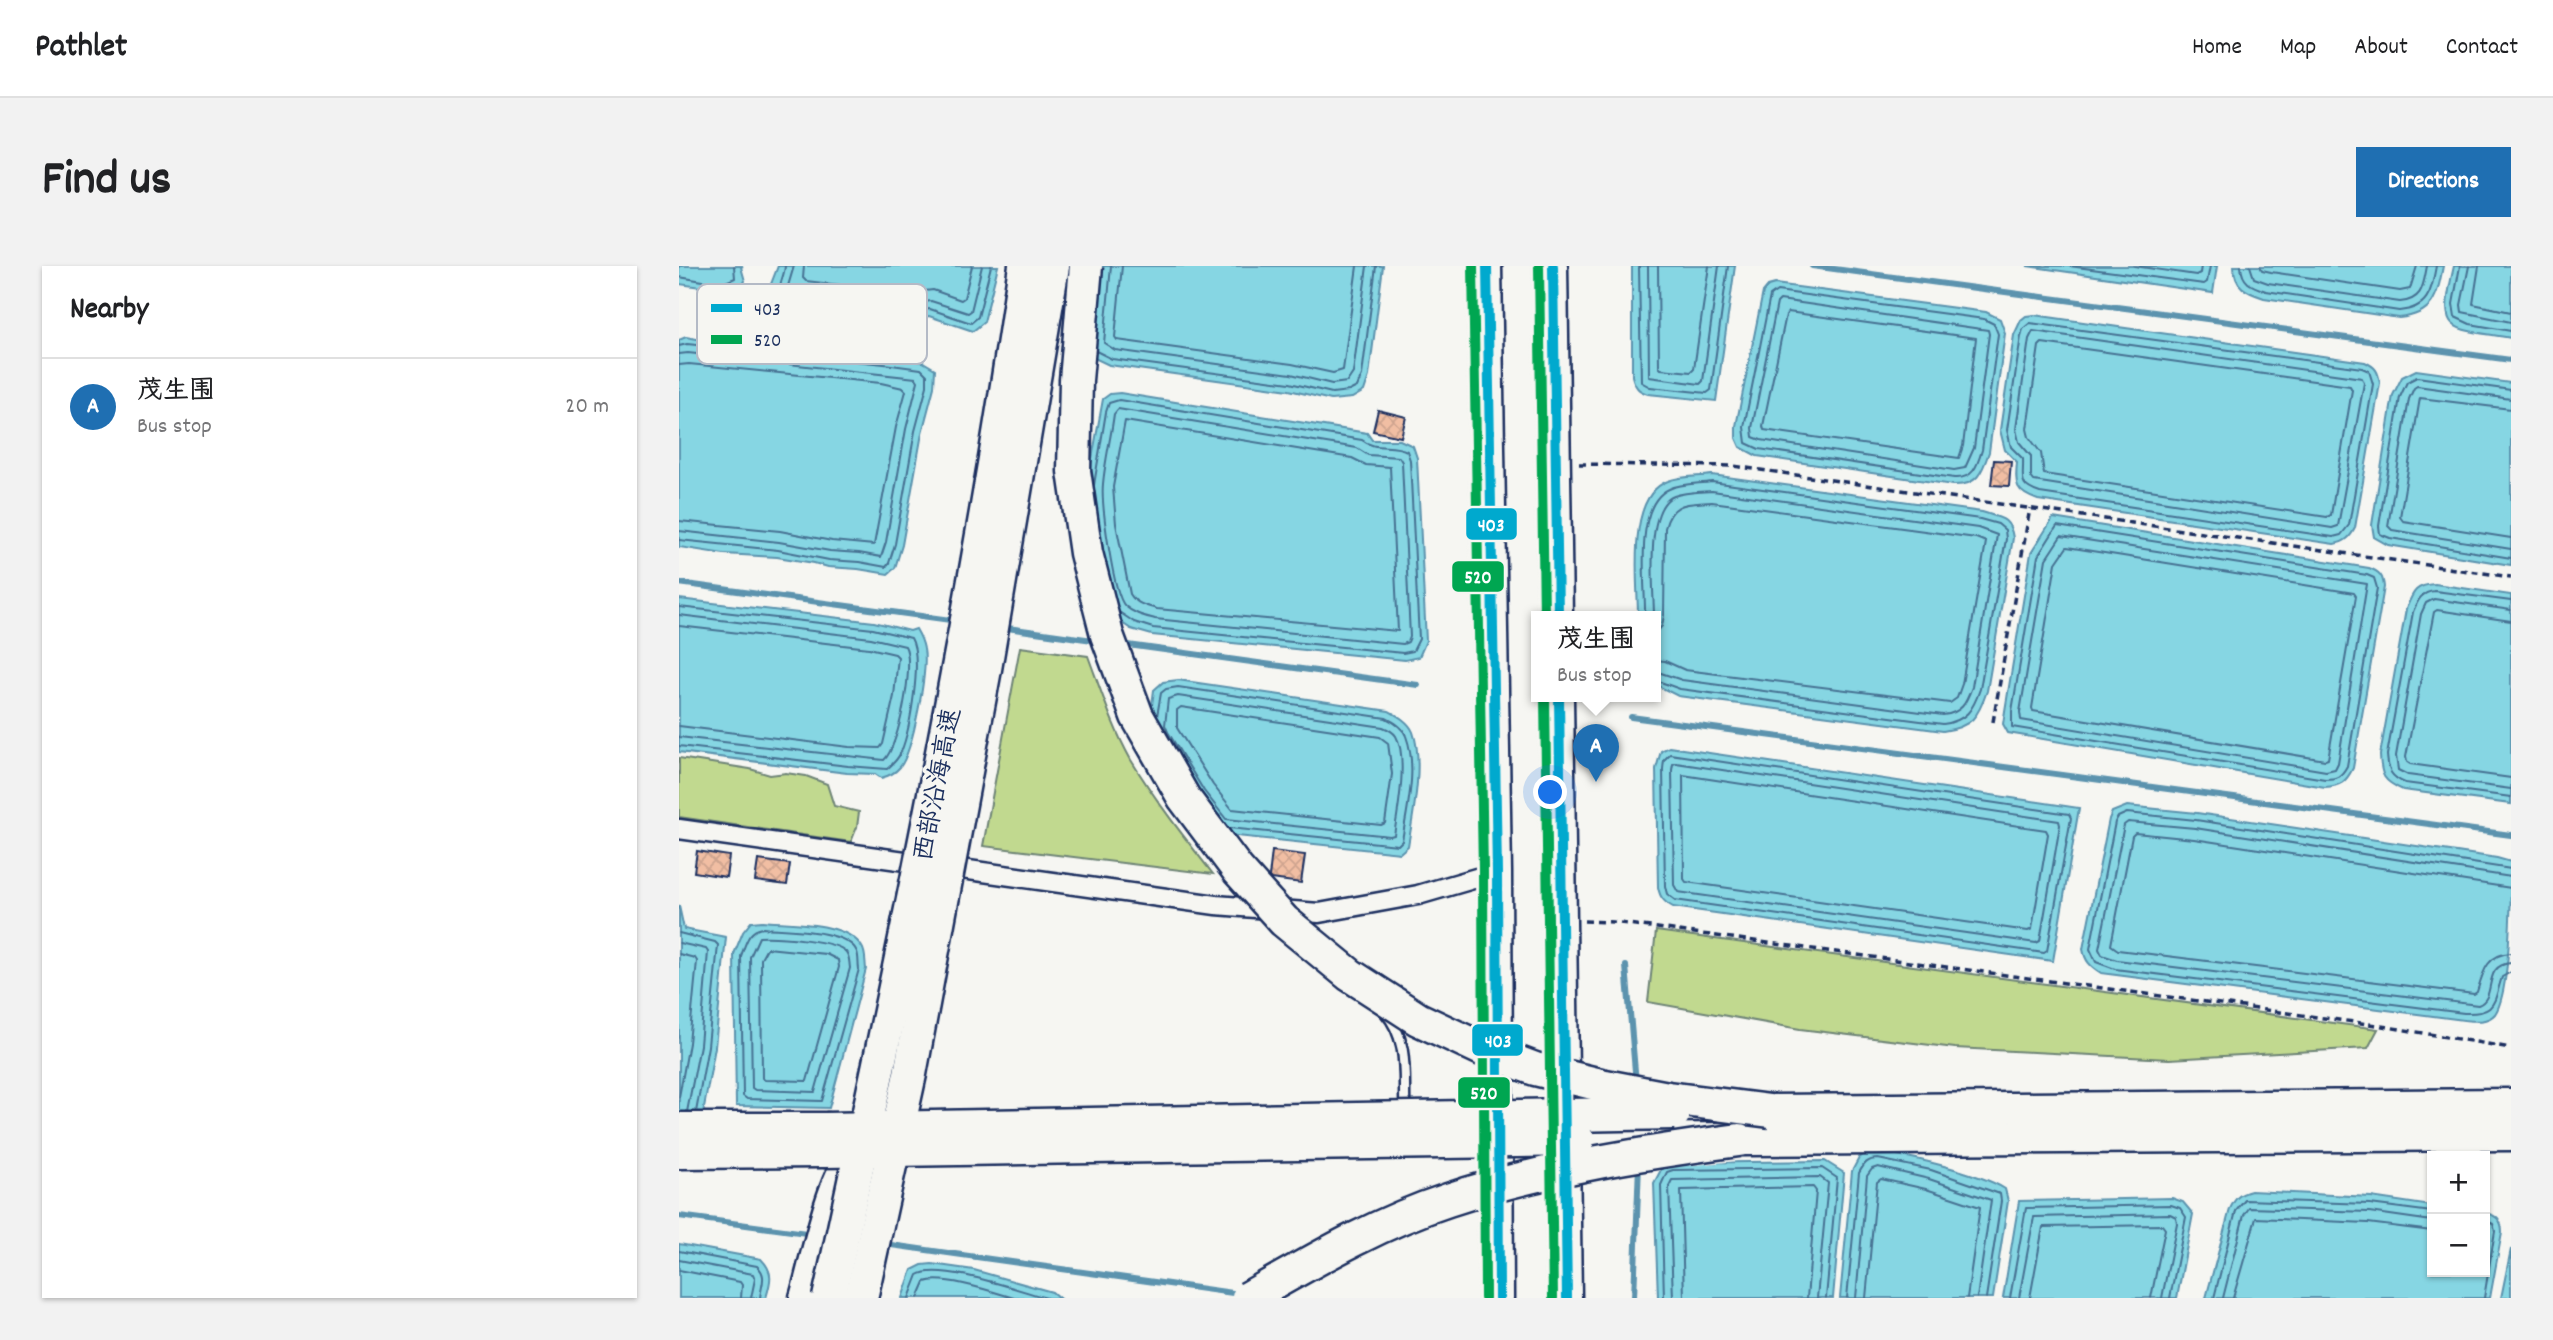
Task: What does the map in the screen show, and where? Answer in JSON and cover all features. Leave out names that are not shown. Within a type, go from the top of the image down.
[{"type":"highway","name":"西部沿海高速","points":[[829,1298],[948,726],[1025,266]]},
{"type":"highway","name":"西部沿海高速","points":[[861,1298],[915,1047],[985,669],[1053,266]]},
{"type":"highway","points":[[1086,266],[1076,380],[1074,471],[1086,553],[1107,635],[1137,716],[1184,798],[1238,870],[1284,921],[1350,975],[1418,1019],[1484,1049],[1535,1069],[1605,1086],[1668,1098],[1770,1111]]},
{"type":"highway","points":[[1487,266],[1497,872],[1499,1298]]},
{"type":"highway","points":[[1553,266],[1558,611]]},
{"type":"highway","points":[[1559,702],[1566,1298]]},
{"type":"highway","points":[[679,1152],[1739,1140],[2017,1124],[2511,1105]]},
{"type":"highway","points":[[679,1129],[1770,1111],[2017,1124],[2511,1134]]},
{"type":"highway","points":[[1248,1298],[1342,1244],[1447,1200],[1562,1170],[1651,1152],[1739,1140]]},
{"type":"highway","points":[[806,1298],[841,1178],[849,1162],[860,1154]]},
{"type":"street","points":[[679,829],[1216,905],[1319,913],[1418,895],[1497,872]]},
{"type":"lane","points":[[1261,908],[1377,1003],[1391,1019],[1400,1037],[1405,1059],[1403,1082],[1407,1143]]},
{"type":"path","points":[[1556,464],[1733,466],[2511,577]]},
{"type":"path","points":[[1993,722],[2030,508]]},
{"type":"path","points":[[1562,921],[1641,925],[2376,1025],[2511,1048]]},
{"type":"green space","points":[[1020,647],[1088,656],[1113,722],[1131,760],[1160,804],[1213,874],[983,846]]},
{"type":"green space","points":[[679,758],[750,769],[770,775],[786,773],[806,776],[827,784],[834,806],[859,812],[851,842],[679,817]]},
{"type":"green space","points":[[1656,931],[2378,1029],[2368,1048],[2169,1059],[1955,1048],[1800,1029],[1648,1002]]},
{"type":"water","points":[[679,266],[743,266],[741,267],[745,281],[743,284],[697,284],[697,286],[679,284]]},
{"type":"water","points":[[778,266],[998,266],[984,322],[973,331],[927,316],[927,284],[771,284]]},
{"type":"water","points":[[1096,266],[1383,266],[1369,376],[1364,391],[1352,398],[1331,400],[1289,390],[1109,365],[1088,355]]},
{"type":"water","points":[[1632,266],[1735,266],[1716,401],[1648,394],[1636,386],[1632,376]]},
{"type":"water","points":[[2027,266],[2217,266],[2213,293]]},
{"type":"water","points":[[2234,266],[2443,266],[2436,295],[2427,308],[2420,313],[2399,318],[2264,298],[2242,288],[2236,279]]},
{"type":"water","points":[[2454,266],[2511,266],[2511,338],[2473,332],[2453,324],[2448,316],[2447,305]]},
{"type":"water","points":[[1775,284],[1986,312],[2000,319],[2005,333],[1989,452],[1977,477],[1968,483],[1953,485],[1757,456],[1740,447],[1736,438],[1736,426],[1763,292],[1768,286]]},
{"type":"water","points":[[2034,315],[2365,362],[2372,366],[2380,383],[2355,528],[2351,534],[2344,541],[2334,544],[2038,500],[2025,494],[2018,487],[2017,462],[2005,450],[2000,430],[2014,335],[2021,320]]},
{"type":"water","points":[[686,337],[697,339],[697,364],[926,364],[935,369],[934,387],[895,568],[888,574],[828,567],[777,557],[724,554],[679,547],[679,340]]},
{"type":"water","points":[[2416,370],[2511,383],[2511,565],[2388,545],[2374,537],[2372,525],[2393,395],[2402,377]]},
{"type":"water","points":[[1120,393],[1367,433],[1372,440],[1400,440],[1413,446],[1417,458],[1426,641],[1419,657],[1405,660],[1152,635],[1131,629],[1116,619],[1087,486],[1103,399],[1110,394]]},
{"type":"water","points":[[1712,475],[1982,512],[2007,522],[2013,538],[1987,691],[1973,719],[1961,727],[1943,731],[1678,696],[1661,688],[1661,611],[1638,611],[1637,541],[1646,503],[1655,490],[1668,481]]},
{"type":"water","points":[[2053,518],[2369,568],[2378,573],[2382,577],[2384,587],[2353,768],[2345,780],[2335,786],[2325,787],[2008,733],[2003,724],[2031,553]]},
{"type":"water","points":[[2435,584],[2511,595],[2511,804],[2403,790],[2387,781],[2382,773],[2380,755],[2406,609],[2416,590]]},
{"type":"water","points":[[679,599],[874,622],[910,631],[916,629],[924,649],[924,674],[910,745],[900,767],[881,778],[875,774],[847,773],[679,752]]},
{"type":"water","points":[[1178,680],[1389,711],[1403,720],[1413,732],[1418,758],[1408,846],[1400,853],[1218,834],[1149,728],[1154,690],[1163,682]]},
{"type":"water","points":[[1669,747],[2079,808],[2053,961],[1673,907],[1663,899],[1658,887],[1656,769],[1661,751]]},
{"type":"water","points":[[2127,806],[2197,813],[2511,862],[2507,964],[2495,1014],[2484,1020],[2464,1020],[2101,973],[2089,963],[2083,949],[2109,819],[2112,812]]},
{"type":"water","points":[[679,906],[684,929],[726,937],[715,1047],[701,1124],[679,1132]]},
{"type":"water","points":[[751,922],[831,928],[855,939],[863,949],[866,969],[829,1108],[736,1106],[734,954],[743,932]]},
{"type":"water","points":[[1868,1152],[1898,1155],[1938,1164],[2005,1189],[2008,1201],[1993,1298],[1840,1298],[1852,1171],[1859,1158]]},
{"type":"water","points":[[1825,1161],[1844,1173],[1833,1298],[1658,1298],[1654,1183],[1663,1166],[1671,1163]]},
{"type":"water","points":[[2251,1191],[2371,1197],[2427,1205],[2427,1277],[2490,1277],[2492,1215],[2500,1221],[2502,1232],[2490,1298],[2206,1298],[2230,1209],[2243,1194]]},
{"type":"water","points":[[2172,1198],[2183,1202],[2193,1214],[2177,1298],[2003,1298],[2019,1201]]},
{"type":"water","points":[[679,1244],[761,1259],[768,1268],[770,1277],[766,1298],[679,1298]]},
{"type":"water","points":[[2511,1249],[2511,1298],[2501,1298]]},
{"type":"water","points":[[932,1264],[974,1270],[1052,1292],[1059,1298],[902,1298],[912,1270]]},
{"type":"pier","points":[[1776,1158],[1656,1169],[1661,1163],[1671,1160]]},
{"type":"building","points":[[1378,410],[1406,417],[1401,437],[1373,431]]},
{"type":"building","points":[[1994,460],[2011,461],[2009,486],[1991,485]]},
{"type":"building","points":[[697,851],[729,856],[726,877],[694,872]]},
{"type":"building","points":[[1272,851],[1305,855],[1301,883],[1269,877]]},
{"type":"building","points":[[758,860],[790,864],[787,885],[755,881]]},
{"type":"waterway","points":[[1812,266],[2511,360]]},
{"type":"waterway","points":[[679,583],[958,621]]},
{"type":"waterway","points":[[1000,627],[1100,641]]},
{"type":"waterway","points":[[1121,644],[1418,685]]},
{"type":"waterway","points":[[1631,717],[2511,835]]},
{"type":"waterway","points":[[1626,966],[1636,1083]]},
{"type":"waterway","points":[[1634,1298],[1639,1164]]},
{"type":"waterway","points":[[679,1216],[814,1234]]},
{"type":"waterway","points":[[884,1244],[1240,1294]]},
{"type":"transit line","name":"520","points":[[1473,266],[1483,872],[1485,1298]]},
{"type":"transit line","name":"403","points":[[1487,266],[1497,872],[1499,1298]]},
{"type":"transit line","name":"520","points":[[1539,266],[1544,611]]},
{"type":"transit line","name":"403","points":[[1553,266],[1558,611]]},
{"type":"transit line","name":"520","points":[[1545,702],[1553,1298]]},
{"type":"transit line","name":"403","points":[[1559,702],[1567,1298]]},
{"type":"place","name":"茂生围","points":[[1596,782]]}]
